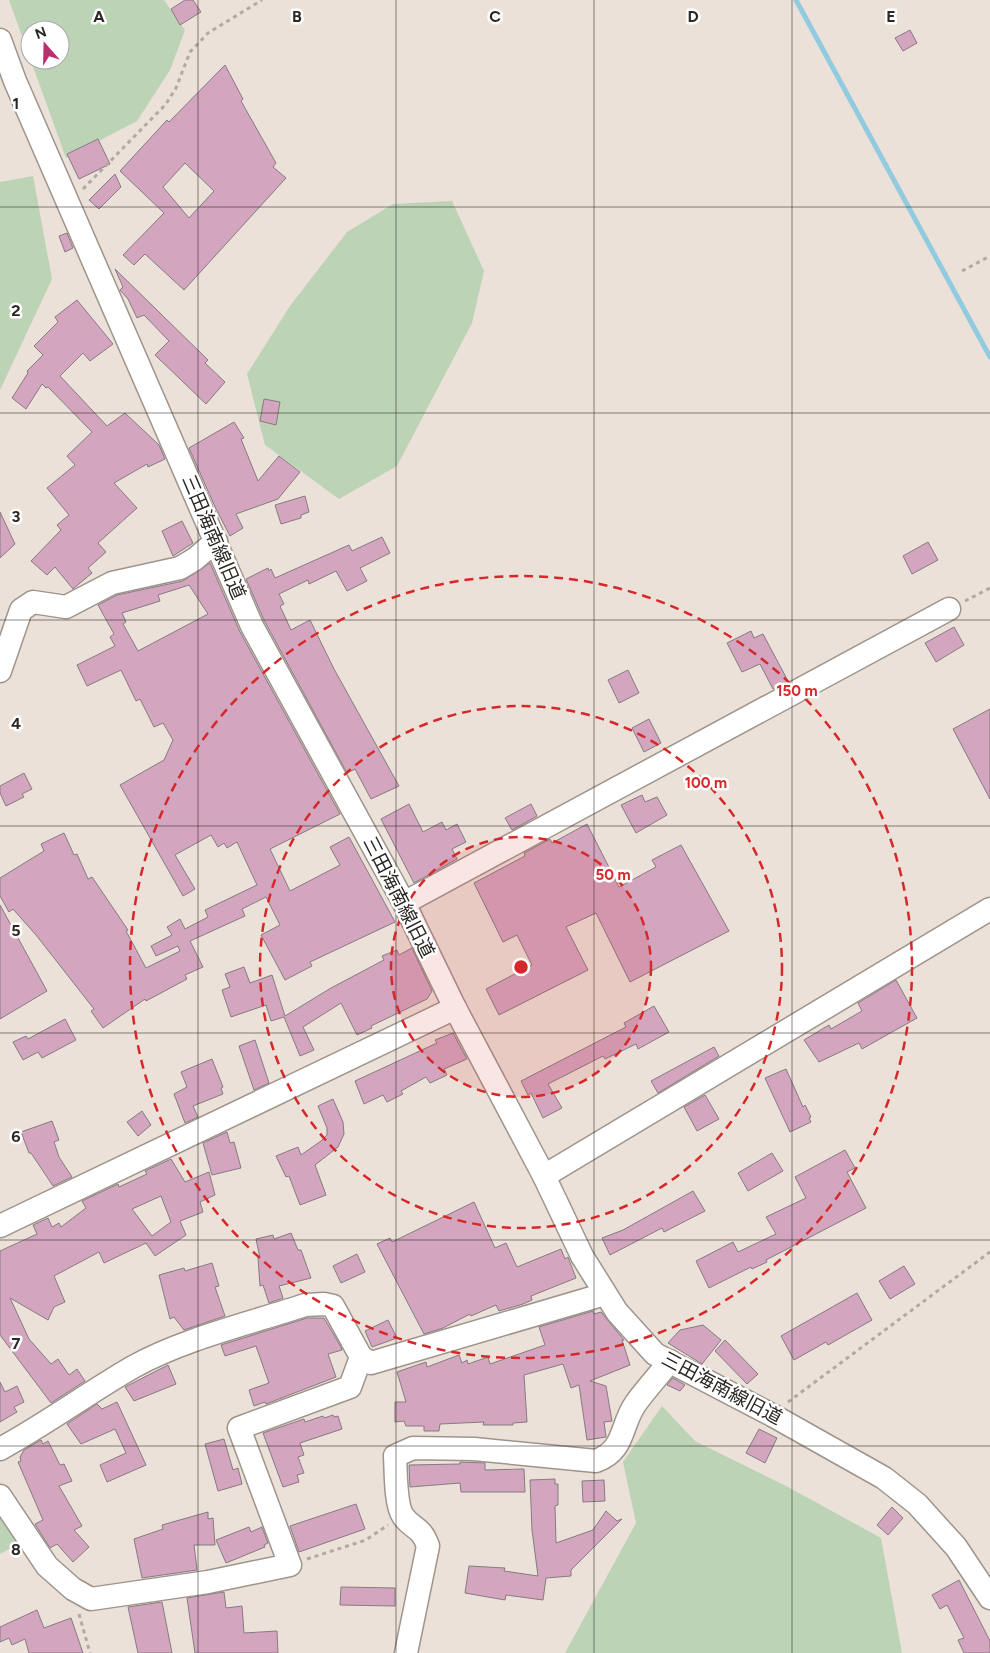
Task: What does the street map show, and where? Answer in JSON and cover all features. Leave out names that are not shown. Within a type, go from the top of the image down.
[{"type":"street","name":"三田海南線旧道","points":[[0,40],[7,77],[69,204],[252,626],[404,903],[454,1008],[544,1176],[582,1256],[605,1294],[617,1312],[656,1354],[772,1415],[884,1478],[918,1504],[956,1547],[990,1598]]},
{"type":"street","points":[[0,671],[21,610],[33,602],[66,607],[112,583],[180,568],[195,560],[216,541]]},
{"type":"street","points":[[404,903],[949,609]]},
{"type":"street","points":[[544,1176],[990,909]]},
{"type":"street","points":[[0,1226],[454,1008]]},
{"type":"street","points":[[0,1449],[40,1427],[134,1367],[182,1346],[305,1305],[324,1304],[333,1306],[360,1357],[372,1363],[605,1294]]},
{"type":"street","points":[[0,1496],[47,1566],[73,1589],[91,1599],[208,1582],[290,1564],[239,1428],[350,1387],[360,1357]]},
{"type":"street","points":[[406,1653],[428,1546],[423,1532],[402,1515],[398,1495],[395,1456],[413,1448],[474,1449],[596,1461],[610,1456],[622,1435],[634,1405],[670,1361]]},
{"type":"path","points":[[69,204],[166,104],[176,88],[190,52],[208,32],[262,0]]},
{"type":"path","points":[[962,271],[990,256]]},
{"type":"path","points":[[949,609],[990,588]]},
{"type":"path","points":[[772,1415],[990,1252]]},
{"type":"path","points":[[290,1564],[366,1540],[402,1515]]},
{"type":"path","points":[[73,1589],[90,1653]]},
{"type":"green space","points":[[9,0],[164,0],[185,30],[170,70],[137,121],[66,158],[35,70],[70,70],[70,20],[20,20],[20,30]]},
{"type":"green space","points":[[33,176],[52,279],[0,390],[0,182]]},
{"type":"green space","points":[[452,201],[484,271],[472,323],[397,466],[339,499],[265,445],[247,374],[290,306],[347,232],[393,204]]},
{"type":"green space","points":[[662,1406],[695,1441],[788,1487],[881,1538],[902,1653],[565,1653],[636,1523],[623,1462]]},
{"type":"green space","points":[[0,1508],[22,1542],[0,1554]]},
{"type":"building","points":[[185,0],[193,0],[201,12],[180,25],[171,9]]},
{"type":"building","points":[[910,30],[917,43],[903,51],[895,38]]},
{"type":"building","points":[[225,65],[243,99],[241,101],[276,163],[273,167],[286,178],[184,290],[145,254],[134,265],[123,255],[164,213],[120,171],[167,120],[169,122]],"holes":[[[185,163],[214,191],[189,218],[163,187]]]},
{"type":"building","points":[[98,139],[110,164],[79,179],[67,154]]},
{"type":"building","points":[[115,174],[121,187],[99,209],[89,200]]},
{"type":"building","points":[[67,233],[73,248],[65,252],[59,236]]},
{"type":"building","points":[[115,269],[208,360],[205,363],[225,382],[206,404],[155,355],[169,341],[144,315],[137,318],[128,299],[120,290],[123,287]]},
{"type":"building","points":[[77,300],[113,344],[90,361],[83,353],[60,376],[107,426],[125,413],[159,445],[165,459],[148,467],[147,464],[114,483],[137,508],[98,543],[106,552],[88,568],[92,573],[73,589],[55,567],[47,575],[31,561],[61,530],[57,525],[69,515],[47,488],[75,465],[67,456],[92,432],[48,387],[46,388],[42,384],[26,409],[12,398],[28,373],[27,371],[43,355],[34,346],[58,322],[55,317]]},
{"type":"building","points":[[264,399],[280,402],[276,425],[260,421]]},
{"type":"building","points":[[234,422],[244,438],[241,439],[258,481],[279,456],[300,472],[278,499],[236,514],[243,528],[230,536],[189,448]]},
{"type":"building","points":[[305,496],[309,512],[301,515],[301,518],[281,524],[275,505]]},
{"type":"building","points":[[0,512],[15,544],[0,558]]},
{"type":"building","points":[[182,521],[193,543],[173,556],[162,531]]},
{"type":"building","points":[[382,537],[390,553],[360,568],[367,581],[347,591],[336,571],[309,584],[308,580],[279,594],[284,604],[280,606],[291,630],[310,620],[334,669],[399,786],[371,799],[355,769],[347,773],[264,620],[246,579],[268,568],[269,571],[271,569],[275,578],[349,545],[352,551]]},
{"type":"building","points":[[928,542],[938,560],[912,574],[903,556]]},
{"type":"building","points":[[210,563],[240,632],[340,814],[270,849],[290,891],[340,865],[330,847],[349,837],[395,922],[310,962],[312,966],[285,980],[261,935],[280,925],[266,897],[242,909],[245,916],[190,941],[203,967],[185,975],[187,979],[146,1001],[145,999],[103,1028],[91,1011],[94,1009],[36,935],[13,909],[9,912],[0,896],[0,878],[44,851],[41,844],[64,833],[74,855],[77,854],[88,879],[92,877],[128,930],[126,931],[146,968],[180,951],[178,946],[156,956],[151,946],[172,935],[167,927],[180,919],[185,929],[208,917],[205,910],[257,885],[237,842],[227,848],[224,843],[218,847],[211,835],[175,855],[195,889],[183,896],[120,785],[164,760],[173,740],[163,723],[154,727],[140,699],[136,701],[121,670],[87,686],[77,665],[115,646],[110,637],[114,634],[98,605],[117,595],[183,581]],"holes":[[[189,585],[208,614],[138,651],[123,624],[126,622],[122,613],[160,601],[158,595]]]},
{"type":"building","points":[[954,627],[964,645],[936,662],[925,643]]},
{"type":"building","points":[[751,631],[754,638],[763,634],[788,681],[773,689],[760,664],[742,672],[727,643]]},
{"type":"building","points":[[628,670],[639,693],[619,703],[608,680]]},
{"type":"building","points":[[990,709],[990,799],[953,729]]},
{"type":"building","points":[[649,719],[661,743],[644,752],[632,728]]},
{"type":"building","points":[[24,773],[32,789],[22,794],[24,797],[6,806],[0,793],[0,786]]},
{"type":"building","points":[[642,795],[645,802],[657,797],[667,815],[636,833],[621,805]]},
{"type":"building","points":[[409,804],[423,832],[442,822],[446,830],[457,824],[466,842],[452,849],[457,859],[414,883],[381,819]]},
{"type":"building","points":[[531,804],[537,816],[512,830],[505,818]]},
{"type":"building","points":[[587,824],[619,887],[656,867],[652,860],[681,845],[729,931],[630,982],[596,913],[566,927],[588,970],[499,1015],[486,989],[532,965],[517,935],[503,942],[474,883],[525,856],[524,853],[550,839],[552,843]]},
{"type":"building","points":[[0,905],[47,991],[0,1019]]},
{"type":"building","points":[[412,948],[432,991],[427,999],[371,1026],[372,1028],[357,1035],[341,1003],[303,1027],[314,1050],[300,1056],[284,1017],[271,1021],[266,1005],[231,1017],[222,990],[230,987],[225,974],[244,967],[250,983],[272,975],[285,1016],[331,988],[384,960],[382,956],[397,950],[399,955]]},
{"type":"building","points":[[896,980],[917,1018],[862,1049],[859,1043],[819,1062],[804,1040],[829,1025],[831,1029],[862,1011],[858,1003]]},
{"type":"building","points":[[654,1006],[669,1032],[638,1049],[636,1044],[605,1059],[603,1056],[548,1084],[562,1108],[543,1118],[531,1093],[528,1095],[521,1081],[626,1027],[624,1023]]},
{"type":"building","points":[[65,1019],[76,1040],[42,1058],[38,1052],[23,1060],[13,1042],[26,1036],[28,1039]]},
{"type":"building","points":[[453,1033],[467,1059],[444,1069],[447,1075],[430,1083],[426,1077],[401,1091],[403,1094],[387,1102],[383,1095],[364,1104],[355,1081],[437,1043],[435,1040]]},
{"type":"building","points":[[255,1040],[269,1083],[254,1090],[239,1046]]},
{"type":"building","points":[[714,1047],[719,1056],[658,1093],[651,1081]]},
{"type":"building","points":[[212,1059],[223,1087],[221,1088],[223,1094],[193,1106],[198,1117],[185,1123],[174,1094],[187,1087],[181,1072]]},
{"type":"building","points":[[786,1069],[803,1107],[805,1105],[811,1117],[809,1118],[811,1122],[790,1132],[765,1078]]},
{"type":"building","points":[[705,1095],[719,1119],[697,1131],[684,1107]]},
{"type":"building","points":[[333,1099],[343,1122],[344,1134],[338,1147],[315,1165],[326,1195],[300,1205],[289,1176],[286,1177],[276,1156],[298,1147],[301,1155],[327,1135],[327,1128],[318,1106]]},
{"type":"building","points":[[142,1111],[151,1125],[138,1136],[127,1122]]},
{"type":"building","points":[[52,1121],[59,1140],[54,1142],[59,1157],[72,1177],[53,1186],[31,1153],[29,1153],[21,1132]]},
{"type":"building","points":[[227,1132],[230,1143],[234,1142],[241,1168],[212,1175],[203,1143]]},
{"type":"building","points":[[845,1150],[855,1168],[847,1172],[866,1208],[766,1260],[767,1262],[752,1269],[751,1267],[709,1288],[696,1261],[733,1242],[738,1252],[776,1234],[766,1217],[806,1198],[795,1177]]},
{"type":"building","points":[[772,1153],[783,1171],[748,1191],[738,1173]]},
{"type":"building","points":[[171,1159],[185,1182],[209,1172],[215,1195],[200,1202],[203,1212],[180,1221],[186,1235],[155,1256],[146,1243],[104,1263],[99,1252],[54,1276],[65,1302],[54,1307],[48,1320],[10,1298],[29,1339],[51,1364],[58,1359],[69,1375],[77,1369],[85,1381],[51,1403],[0,1335],[0,1251],[37,1234],[33,1225],[48,1218],[52,1227],[59,1223],[61,1227],[86,1208],[82,1201],[118,1184],[119,1187],[147,1174],[145,1171]],"holes":[[[161,1196],[171,1222],[152,1236],[132,1209]]]},
{"type":"building","points":[[693,1191],[705,1211],[664,1232],[662,1228],[610,1255],[602,1238],[623,1230]]},
{"type":"building","points":[[474,1202],[495,1248],[506,1243],[517,1267],[561,1249],[565,1259],[568,1257],[576,1278],[531,1296],[532,1300],[523,1304],[499,1311],[496,1305],[471,1316],[470,1314],[443,1328],[424,1334],[377,1244],[390,1238],[392,1242]]},
{"type":"building","points":[[291,1233],[298,1250],[301,1250],[311,1278],[279,1286],[283,1298],[269,1303],[263,1285],[260,1286],[258,1258],[260,1258],[256,1239],[273,1235],[274,1239]]},
{"type":"building","points":[[357,1254],[365,1272],[341,1283],[333,1266]]},
{"type":"building","points":[[212,1263],[219,1286],[215,1287],[225,1316],[184,1330],[174,1317],[170,1319],[159,1275],[184,1268],[185,1271]]},
{"type":"building","points":[[904,1266],[915,1284],[890,1299],[879,1281]]},
{"type":"building","points":[[857,1293],[872,1320],[828,1345],[826,1342],[794,1360],[781,1336]]},
{"type":"building","points":[[593,1311],[594,1314],[601,1312],[624,1340],[622,1340],[630,1365],[590,1381],[606,1386],[612,1421],[604,1422],[606,1437],[587,1440],[579,1385],[571,1388],[563,1364],[524,1375],[527,1422],[513,1423],[513,1425],[483,1425],[484,1422],[440,1424],[439,1431],[424,1431],[424,1426],[406,1426],[404,1421],[395,1422],[395,1402],[406,1402],[397,1372],[426,1362],[427,1367],[459,1355],[462,1363],[467,1360],[468,1364],[488,1357],[490,1364],[545,1345],[539,1327]]},
{"type":"building","points":[[307,1318],[324,1318],[341,1347],[342,1350],[328,1354],[336,1377],[266,1404],[265,1402],[254,1406],[249,1390],[269,1383],[256,1346],[225,1356],[221,1345]]},
{"type":"building","points":[[388,1320],[397,1338],[372,1347],[365,1331]]},
{"type":"building","points":[[703,1325],[721,1340],[702,1364],[668,1343],[680,1330]]},
{"type":"building","points":[[725,1340],[758,1374],[747,1384],[715,1351]]},
{"type":"building","points":[[168,1365],[176,1384],[134,1401],[125,1387]]},
{"type":"building","points":[[673,1378],[685,1385],[680,1391],[667,1385]]},
{"type":"building","points":[[0,1382],[5,1392],[17,1386],[24,1402],[14,1407],[17,1412],[0,1422]]},
{"type":"building","points":[[117,1402],[146,1465],[107,1482],[100,1465],[126,1453],[115,1429],[81,1444],[67,1424],[97,1404],[102,1409]]},
{"type":"building","points":[[333,1415],[334,1417],[338,1416],[342,1429],[300,1443],[304,1455],[298,1457],[304,1473],[297,1475],[299,1482],[283,1487],[263,1433],[304,1419],[305,1422]]},
{"type":"building","points":[[759,1429],[777,1438],[765,1463],[746,1453]]},
{"type":"building","points":[[224,1439],[233,1470],[238,1468],[242,1484],[218,1491],[205,1444]]},
{"type":"building","points":[[41,1440],[43,1444],[48,1441],[60,1465],[64,1464],[72,1481],[59,1486],[82,1526],[74,1530],[89,1547],[73,1562],[57,1544],[50,1548],[35,1524],[43,1520],[18,1462],[21,1461],[20,1457],[24,1450]]},
{"type":"building","points":[[460,1462],[485,1463],[485,1470],[524,1469],[525,1492],[461,1492],[460,1483],[410,1487],[409,1465],[460,1464]]},
{"type":"building","points":[[555,1479],[555,1484],[558,1484],[558,1505],[555,1506],[556,1543],[593,1530],[606,1511],[617,1521],[622,1519],[571,1570],[571,1576],[546,1578],[543,1600],[506,1595],[505,1600],[465,1593],[469,1566],[505,1568],[504,1571],[538,1576],[532,1530],[530,1480]]},
{"type":"building","points":[[604,1480],[605,1501],[583,1502],[582,1481]]},
{"type":"building","points":[[356,1504],[365,1529],[299,1552],[290,1526]]},
{"type":"building","points":[[892,1507],[903,1518],[888,1535],[877,1525]]},
{"type":"building","points":[[208,1512],[208,1519],[213,1518],[215,1545],[194,1545],[197,1570],[142,1578],[134,1539],[163,1529],[162,1525]]},
{"type":"building","points":[[249,1527],[251,1532],[262,1527],[268,1543],[264,1545],[265,1547],[226,1563],[216,1540]]},
{"type":"building","points":[[959,1580],[990,1641],[990,1653],[964,1653],[958,1640],[964,1638],[947,1605],[940,1609],[932,1595]]},
{"type":"building","points":[[341,1587],[395,1588],[395,1606],[340,1605]]},
{"type":"building","points":[[224,1592],[226,1608],[242,1606],[244,1633],[277,1631],[278,1653],[195,1653],[187,1598]]},
{"type":"building","points":[[162,1602],[172,1653],[138,1653],[128,1607]]},
{"type":"building","points":[[37,1610],[44,1628],[71,1618],[83,1653],[29,1653],[25,1639],[12,1645],[9,1638],[0,1642],[0,1627]]},
{"type":"waterway","points":[[796,0],[990,357]]}]
